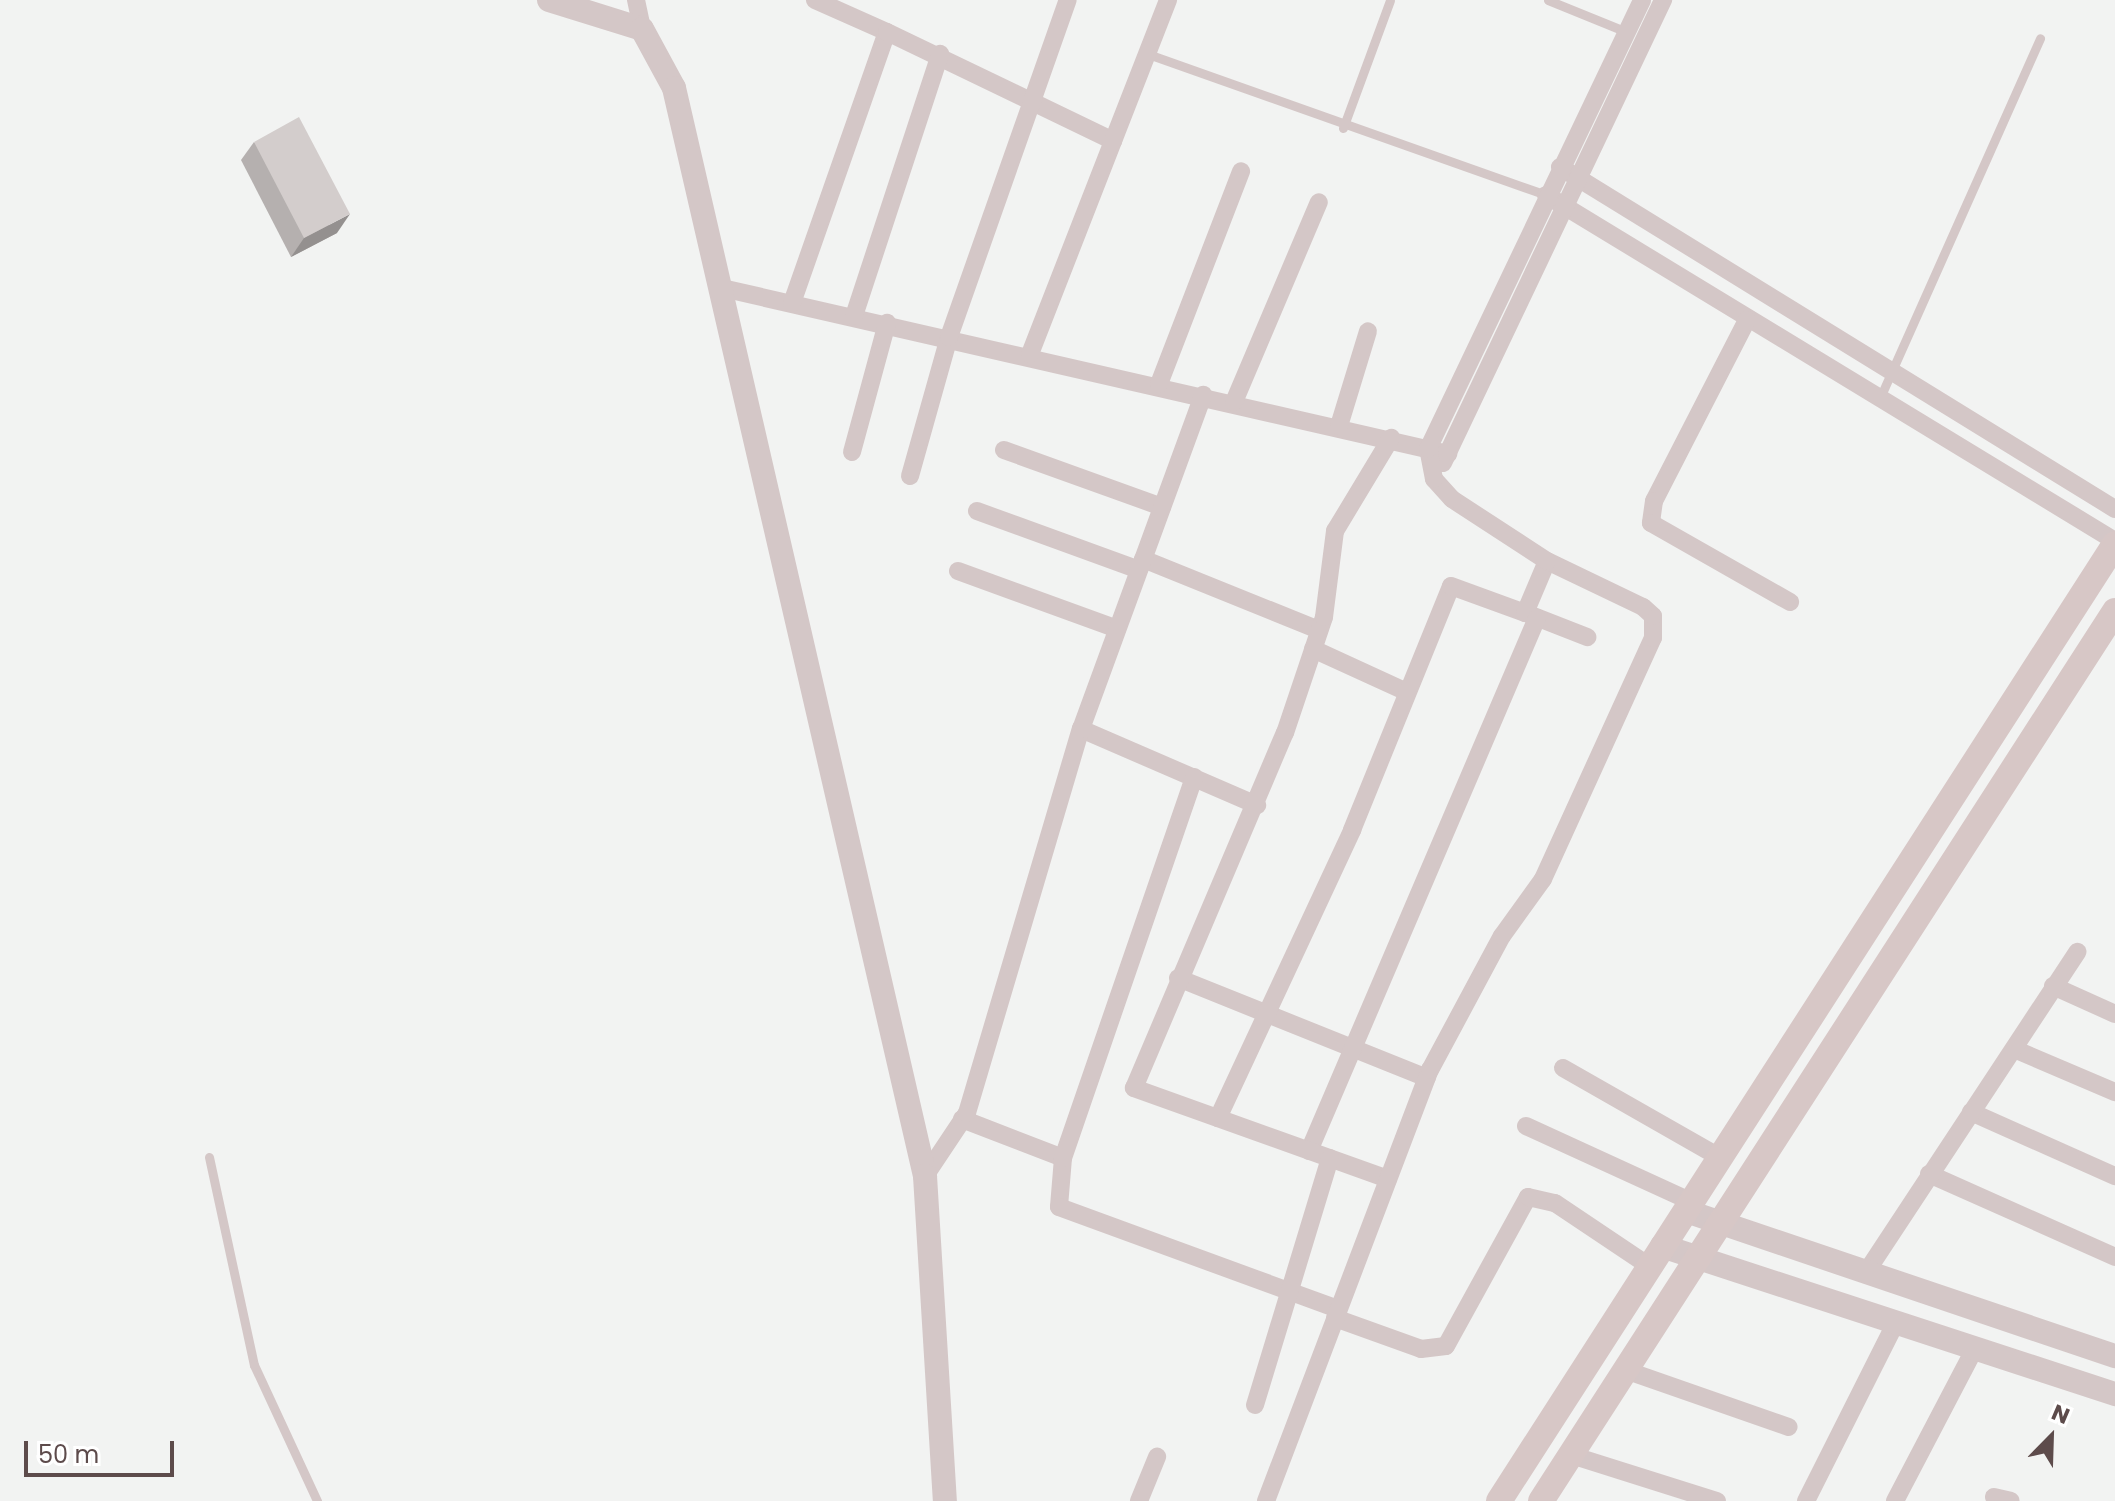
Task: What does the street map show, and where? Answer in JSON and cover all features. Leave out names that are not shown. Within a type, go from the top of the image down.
[{"type":"main road","points":[[1499,1501],[2115,543]]},
{"type":"main road","points":[[1541,1501],[1628,1371],[1720,1222],[2115,611]]},
{"type":"street","points":[[549,0],[642,29]]},
{"type":"street","points":[[636,0],[642,29],[674,88],[925,1176],[945,1501]]},
{"type":"street","points":[[815,0],[940,54],[1034,107],[1113,141]]},
{"type":"street","points":[[910,476],[949,337],[1034,107],[1068,0]]},
{"type":"street","points":[[1030,354],[1168,0]]},
{"type":"street","points":[[1434,479],[1577,176],[1636,36],[1642,0]]},
{"type":"street","points":[[1266,1501],[1427,1078],[1502,936],[1543,879],[1653,638],[1653,616],[1643,607],[1547,561],[1471,513],[1434,479],[1428,449],[1560,167],[1636,36],[1663,0]]},
{"type":"street","points":[[792,303],[887,32]]},
{"type":"street","points":[[854,316],[940,54]]},
{"type":"street","points":[[1560,167],[1891,374],[2115,509]]},
{"type":"street","points":[[1159,384],[1241,171]]},
{"type":"street","points":[[1546,195],[1564,202],[1747,320],[2115,543]]},
{"type":"street","points":[[1234,402],[1319,202]]},
{"type":"street","points":[[722,288],[1030,354],[1448,454]]},
{"type":"street","points":[[1747,320],[1654,501],[1651,523],[1790,602]]},
{"type":"street","points":[[852,452],[887,323]]},
{"type":"street","points":[[1339,426],[1368,331]]},
{"type":"street","points":[[925,1176],[962,1119],[1081,729],[1203,395]]},
{"type":"street","points":[[1388,1179],[1134,1088],[1178,978],[1257,805],[1319,630],[1335,531],[1391,438]]},
{"type":"street","points":[[1004,450],[1162,507]]},
{"type":"street","points":[[977,511],[1141,564],[1319,630]]},
{"type":"street","points":[[1309,1151],[1531,616],[1547,561]]},
{"type":"street","points":[[958,571],[1117,629]]},
{"type":"street","points":[[1218,1118],[1265,1011],[1352,830],[1451,586],[1587,637]]},
{"type":"street","points":[[1313,649],[1407,692]]},
{"type":"street","points":[[1081,729],[1257,805]]},
{"type":"street","points":[[1194,777],[1063,1158],[1059,1207],[1289,1291],[1421,1349],[1446,1346],[1528,1197],[1555,1203],[1656,1256],[1698,1258],[2115,1394]]},
{"type":"street","points":[[1865,1274],[2077,952]]},
{"type":"street","points":[[1178,978],[1427,1078]]},
{"type":"street","points":[[2053,986],[2115,1014]]},
{"type":"street","points":[[2014,1049],[2115,1092]]},
{"type":"street","points":[[1563,1068],[1721,1158]]},
{"type":"street","points":[[1971,1112],[2115,1176]]},
{"type":"street","points":[[962,1119],[1063,1158]]},
{"type":"street","points":[[1526,1126],[1720,1222],[1865,1274],[2115,1356]]},
{"type":"street","points":[[1255,1405],[1330,1158]]},
{"type":"street","points":[[1929,1174],[2115,1257]]},
{"type":"street","points":[[1806,1501],[1895,1324]]},
{"type":"street","points":[[1895,1501],[1974,1350]]},
{"type":"street","points":[[1628,1371],[1789,1427]]},
{"type":"street","points":[[1571,1455],[1717,1501]]},
{"type":"street","points":[[1139,1501],[1157,1457]]},
{"type":"lane","points":[[1343,128],[1390,0]]},
{"type":"lane","points":[[1548,0],[1636,36]]},
{"type":"lane","points":[[1879,400],[2040,38]]},
{"type":"lane","points":[[1148,54],[1343,128],[1546,195]]},
{"type":"lane","points":[[209,1157],[254,1365],[317,1501]]},
{"type":"building","points":[[299,117],[350,214],[304,238],[254,142]]}]
